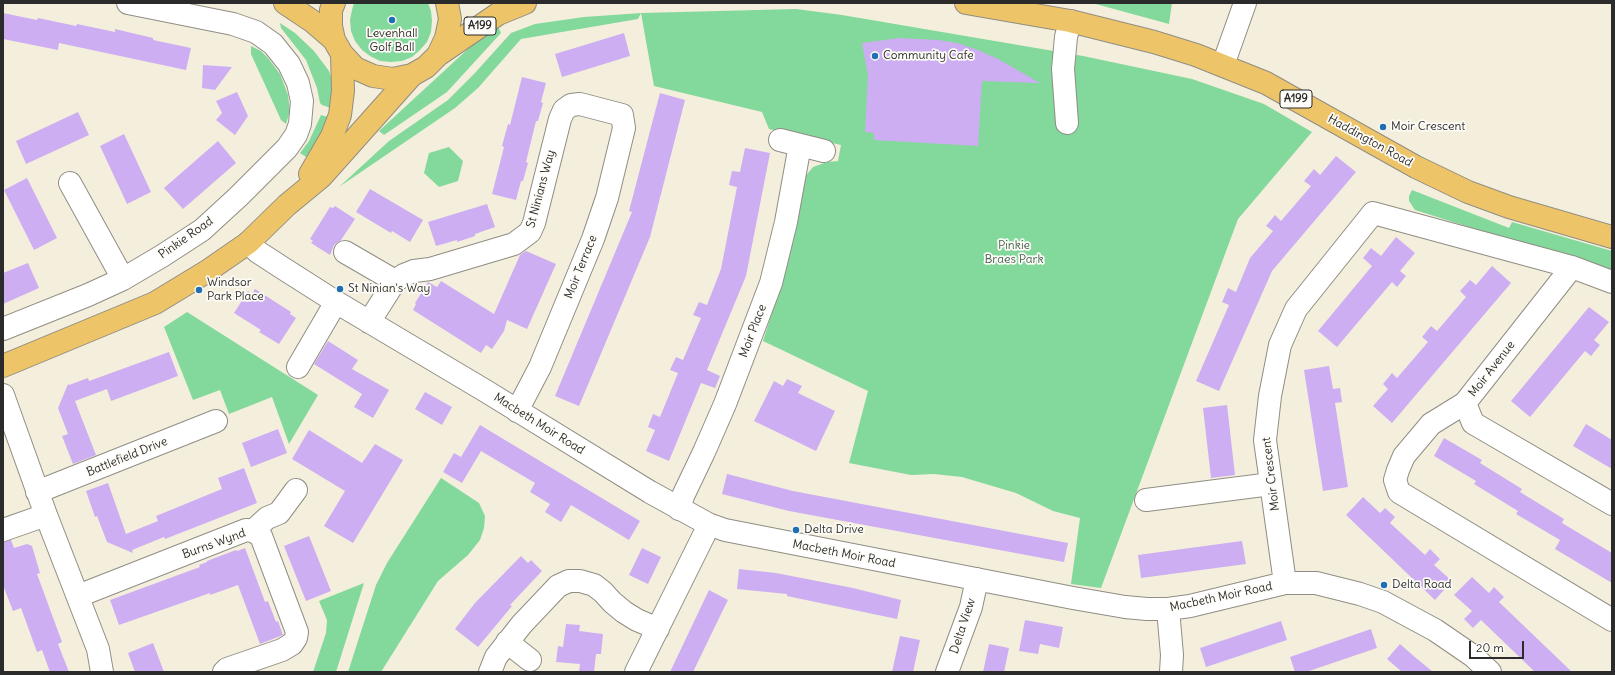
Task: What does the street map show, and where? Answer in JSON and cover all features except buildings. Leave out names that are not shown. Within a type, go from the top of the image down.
[{"type":"main road","name":"A199","points":[[285,3],[312,21],[338,47],[356,68],[373,76],[393,79],[412,74],[426,66],[438,55],[498,14],[525,3]]},
{"type":"main road","points":[[287,205],[313,170],[332,136],[340,115],[343,91],[338,47],[331,26],[334,3]]},
{"type":"main road","name":"A199","points":[[438,55],[448,32],[450,19],[447,3]]},
{"type":"main road","name":"Haddington Road","points":[[966,3],[1070,21],[1154,42],[1223,65],[1266,83],[1416,167],[1468,192],[1509,207],[1612,237]]},
{"type":"main road","points":[[3,366],[154,303],[206,272],[248,243],[287,205],[321,176],[412,74]]},
{"type":"street","name":"Pinkie Road","points":[[3,329],[88,295],[123,279],[202,230],[238,197],[287,148],[296,135],[302,113],[302,101],[298,83],[289,64],[273,44],[256,32],[233,24],[128,3]]},
{"type":"street","points":[[1223,65],[1245,3]]},
{"type":"street","points":[[1068,123],[1063,69],[1066,37],[1070,21]]},
{"type":"street","name":"St Ninians Way","points":[[395,281],[409,273],[430,269],[514,244],[524,238],[530,232],[534,223],[560,118],[564,110],[571,105],[580,104],[622,115]]},
{"type":"street","name":"Moir Terrace","points":[[517,411],[540,367],[593,239],[607,198],[624,128],[622,115]]},
{"type":"street","name":"Moir Place","points":[[679,508],[725,404],[771,283],[786,222],[790,143],[824,151]]},
{"type":"street","points":[[70,183],[123,279]]},
{"type":"street","name":"Moir Crescent","points":[[1285,582],[1265,440],[1270,396],[1280,345],[1296,309],[1373,213],[1572,267],[1612,282]]},
{"type":"street","name":"Macbeth Moir Road","points":[[248,243],[269,260],[336,302],[708,524],[743,535],[1125,607],[1168,609],[1190,606],[1285,582],[1316,583],[1360,594],[1383,602],[1434,630],[1473,656],[1490,672]]},
{"type":"street","points":[[345,252],[395,281],[369,322]]},
{"type":"street","name":"Moir Avenue","points":[[1572,267],[1465,403],[1473,423],[1612,504]]},
{"type":"street","points":[[298,367],[336,302]]},
{"type":"street","points":[[3,395],[46,515],[98,649],[102,672]]},
{"type":"street","points":[[1465,403],[1431,424],[1404,456],[1395,480],[1399,492],[1612,620]]},
{"type":"street","name":"Battlefield Drive","points":[[38,492],[142,460],[216,421]]},
{"type":"street","points":[[1146,500],[1271,484]]},
{"type":"street","points":[[254,531],[267,518],[279,513],[296,490]]},
{"type":"street","points":[[3,530],[46,515]]},
{"type":"street","points":[[636,672],[704,535],[708,524]]},
{"type":"street","name":"Burns Wynd","points":[[78,596],[246,530],[254,531],[261,536],[297,632],[296,638],[292,644],[282,650],[224,672]]},
{"type":"street","name":"Delta View","points":[[947,672],[971,608],[977,579]]},
{"type":"street","points":[[490,672],[496,657],[507,642],[558,586],[569,581],[594,585],[624,612],[637,620],[658,629]]},
{"type":"street","points":[[1168,609],[1172,655],[1171,672]]},
{"type":"street","points":[[507,642],[530,660]]},
{"type":"green space","points":[[354,3],[428,3],[432,21],[431,32],[427,42],[412,57],[402,61],[380,61],[370,56],[362,50],[355,41],[351,31],[350,20]]},
{"type":"green space","points":[[1092,3],[1172,3],[1169,24]]},
{"type":"green space","name":"Pinkie Braes Park","points":[[796,9],[842,15],[1083,56],[1192,79],[1264,104],[1312,132],[1238,219],[1101,588],[1071,584],[1080,518],[1053,511],[1016,493],[962,477],[934,474],[911,475],[849,463],[868,391],[763,341],[780,287],[803,179],[813,167],[827,162],[838,161],[841,145],[769,129],[762,112],[654,86],[641,13]]},
{"type":"green space","points":[[641,13],[638,19],[521,39],[478,88],[455,108],[339,187],[389,141],[448,100],[511,33],[535,24],[584,17]]},
{"type":"green space","points":[[280,23],[295,33],[314,51],[329,71],[333,83],[334,109],[320,103],[317,88],[306,60],[281,28]]},
{"type":"green space","points":[[498,26],[501,33],[447,92],[384,135],[379,131],[482,36]]},
{"type":"green space","points":[[251,46],[261,51],[280,74],[288,95],[290,111],[286,124],[281,120],[251,54]]},
{"type":"green space","points":[[321,115],[331,118],[319,140],[306,157],[300,153],[309,141]]},
{"type":"green space","points":[[449,147],[463,161],[458,181],[439,187],[424,173],[429,153]]},
{"type":"green space","points":[[1412,190],[1509,228],[1512,222],[1612,251],[1612,272],[1415,210],[1409,201],[1409,196]]},
{"type":"green space","points":[[187,312],[318,395],[289,444],[272,397],[229,414],[220,390],[193,400],[164,327]]},
{"type":"green space","points":[[441,478],[479,503],[485,516],[484,528],[480,540],[468,555],[438,581],[381,672],[348,672],[376,585],[387,563]]},
{"type":"green space","points":[[364,583],[336,672],[313,672],[326,633],[327,620],[319,601]]},
{"type":"place","name":"Levenhall Golf Ball","points":[[392,20]]},
{"type":"place","name":"Community Cafe","points":[[875,56]]},
{"type":"place","name":"Moir Crescent","points":[[1383,127]]},
{"type":"place","name":"St Ninian's Way","points":[[340,289]]},
{"type":"place","name":"Windsor Park Place","points":[[199,290]]},
{"type":"place","name":"Delta Drive","points":[[796,530]]},
{"type":"place","name":"Delta Road","points":[[1384,585]]}]
